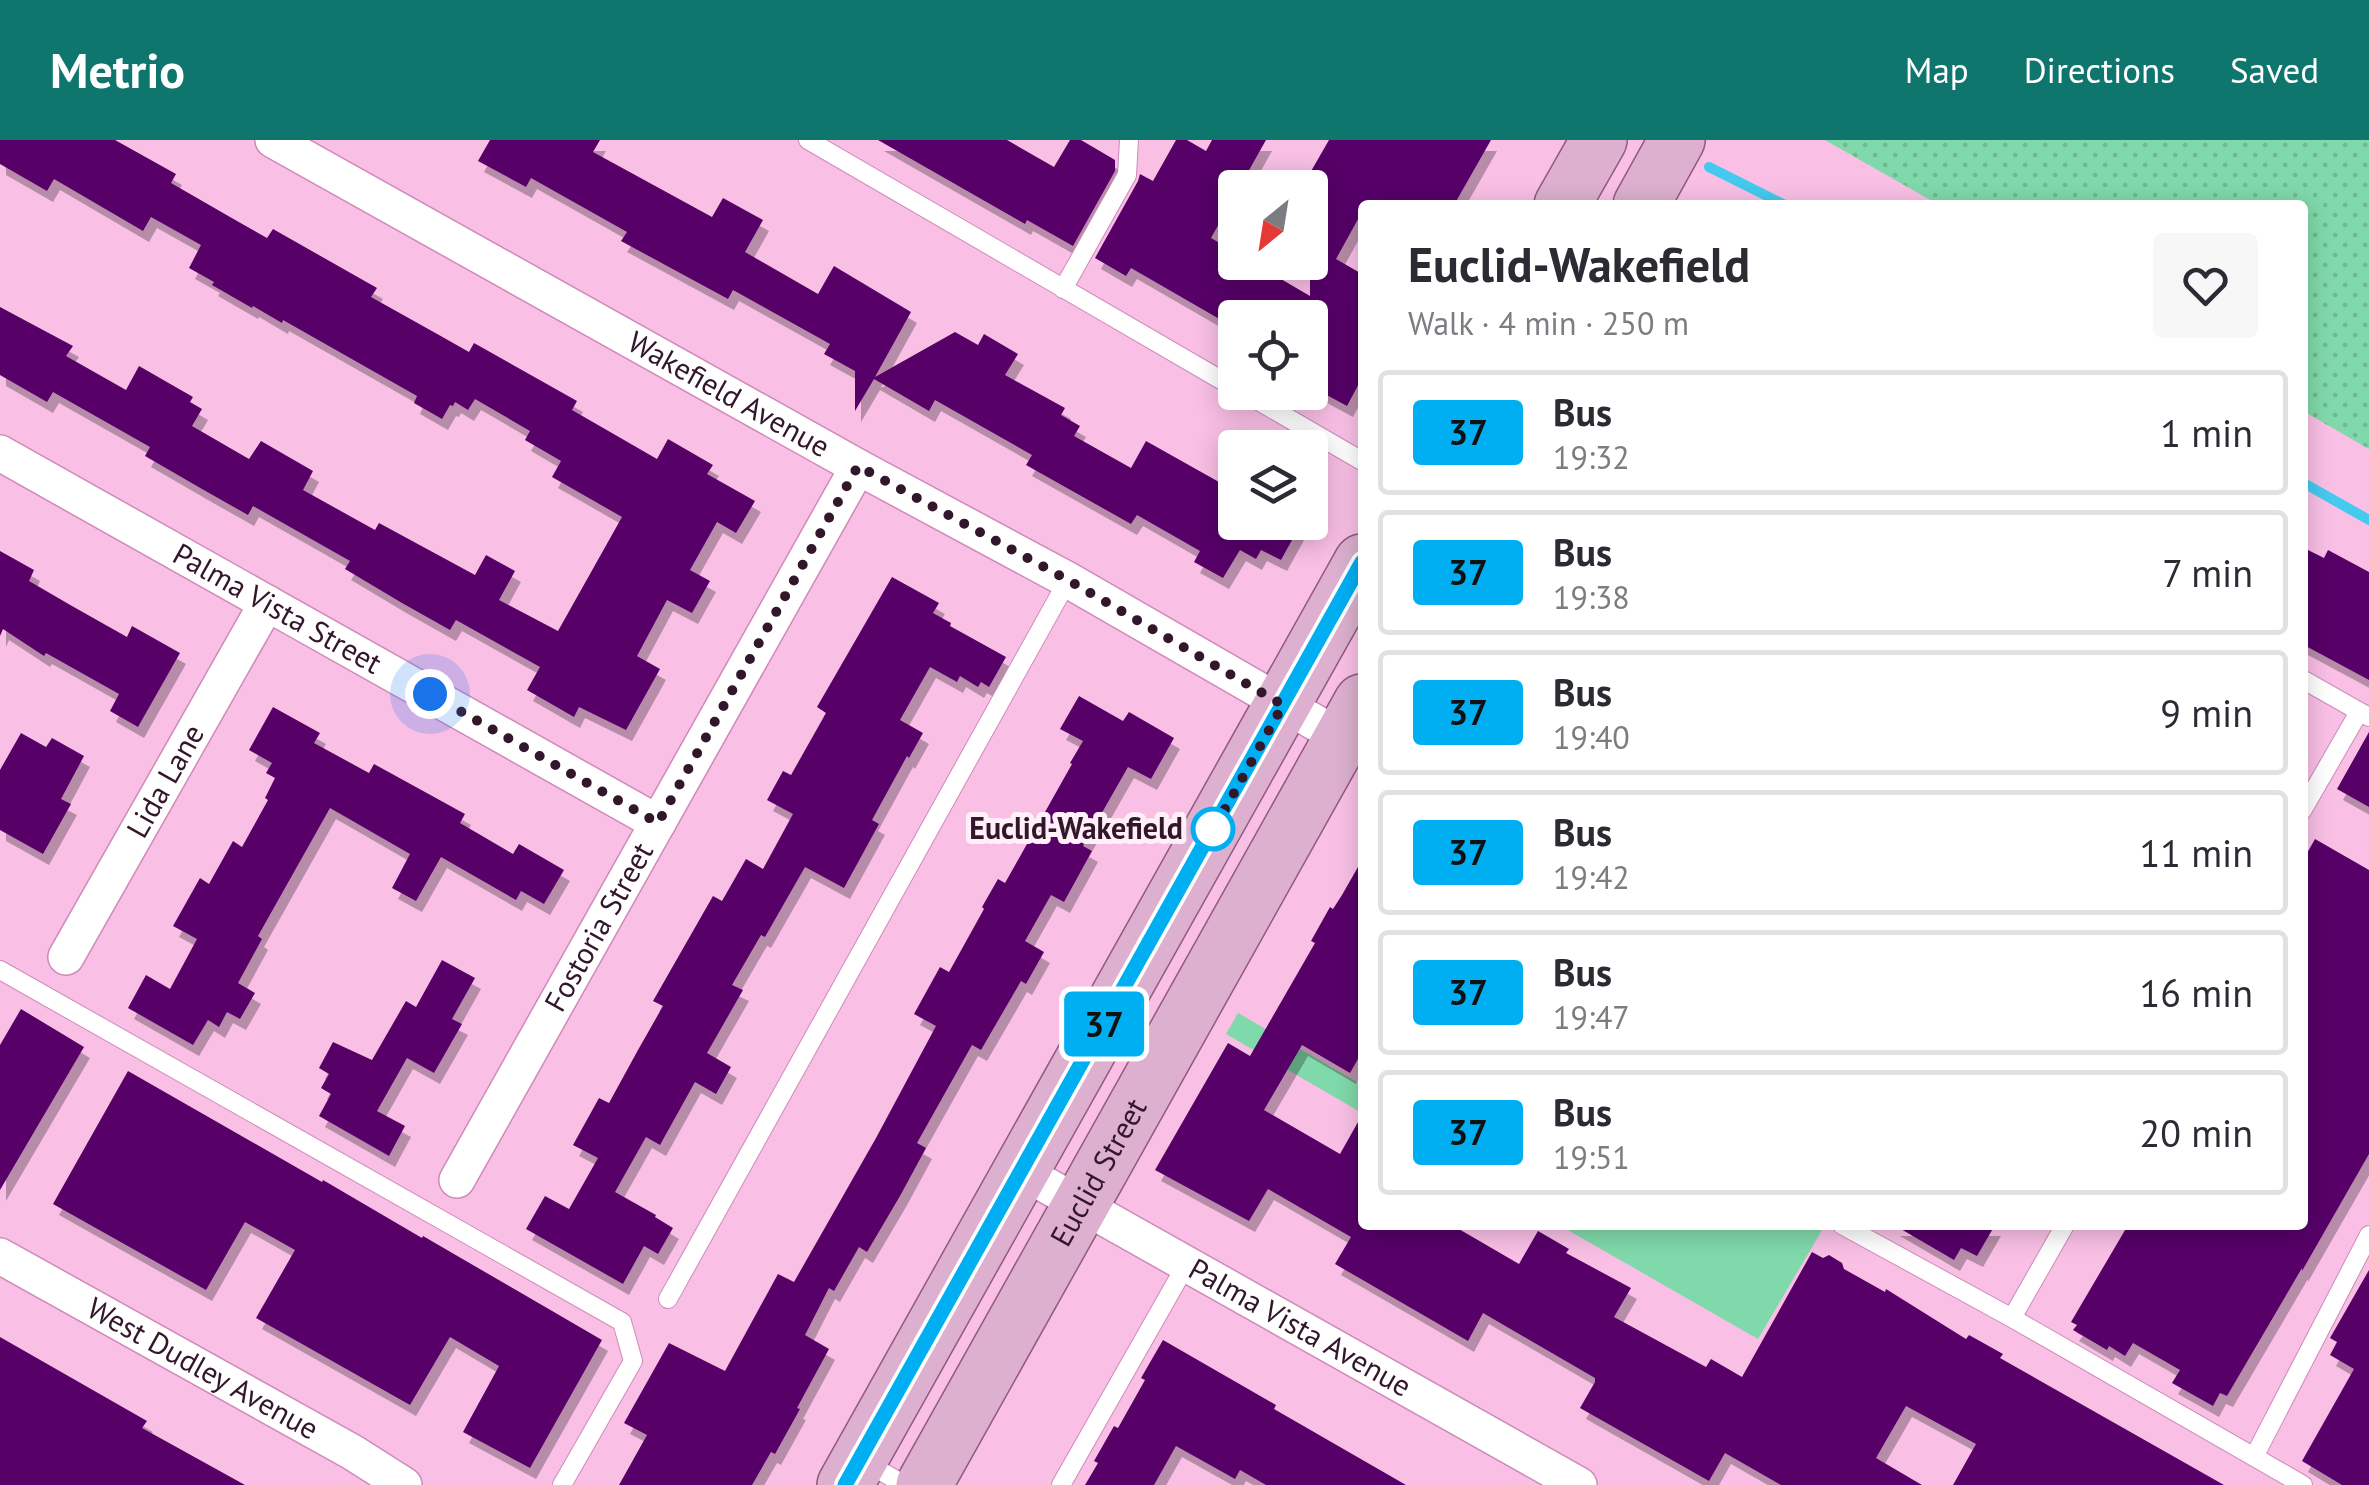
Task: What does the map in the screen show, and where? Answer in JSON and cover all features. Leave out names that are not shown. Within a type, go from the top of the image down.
[{"type":"main road","points":[[1565,200],[1599,140]]},
{"type":"main road","points":[[1644,200],[1677,140]]},
{"type":"main road","points":[[870,1476],[1022,1171],[1358,569]]},
{"type":"main road","name":"Euclid Street","points":[[924,1485],[1352,720]]},
{"type":"street","name":"Wakefield Avenue","points":[[273,140],[1068,580],[1283,705],[1352,720]]},
{"type":"street","name":"Palma Vista Street","points":[[0,452],[658,823]]},
{"type":"street","name":"Fostoria Street","points":[[456,1180],[858,466]]},
{"type":"street","name":"Lida Lane","points":[[66,957],[266,603]]},
{"type":"street","name":"Palma Vista Avenue","points":[[1022,1171],[1579,1485]]},
{"type":"street","name":"West Dudley Avenue","points":[[0,1256],[352,1452],[404,1485]]},
{"type":"lane","points":[[808,140],[1218,378]]},
{"type":"lane","points":[[1064,289],[1127,176],[1129,140]]},
{"type":"lane","points":[[1274,410],[1358,459]]},
{"type":"lane","points":[[668,1299],[1068,580]]},
{"type":"lane","points":[[2308,682],[2364,715],[2308,802]]},
{"type":"lane","points":[[0,970],[622,1322],[634,1361],[562,1485]]},
{"type":"lane","points":[[1851,1230],[2303,1485]]},
{"type":"lane","points":[[2012,1318],[2061,1230]]},
{"type":"lane","points":[[2254,1457],[2369,1235]]},
{"type":"lane","points":[[1060,1485],[1186,1264]]},
{"type":"green space","points":[[1825,140],[2369,140],[2369,449],[2308,414],[2308,200],[1930,200]]},
{"type":"green space","points":[[1238,1013],[1358,1083],[1358,1111],[1226,1034]]},
{"type":"green space","points":[[1568,1230],[1822,1230],[1758,1339]]},
{"type":"building","points":[[0,140],[115,140],[176,174],[171,183],[267,238],[273,229],[377,288],[371,297],[469,352],[474,343],[577,401],[572,410],[657,459],[668,439],[713,465],[707,474],[755,501],[736,533],[717,522],[690,570],[710,581],[692,613],[667,600],[637,656],[660,669],[626,730],[579,707],[574,717],[527,690],[540,667],[456,620],[450,630],[345,569],[350,561],[253,506],[248,515],[202,489],[145,456],[150,447],[53,392],[47,402],[0,375],[0,307],[73,346],[66,356],[126,390],[139,366],[193,397],[190,402],[202,409],[192,426],[249,459],[261,441],[313,471],[303,490],[375,530],[379,523],[475,575],[486,555],[515,571],[499,600],[558,631],[622,517],[552,477],[561,461],[525,440],[530,431],[475,399],[468,410],[455,402],[450,405],[442,419],[414,403],[417,396],[283,320],[282,323],[212,285],[214,282],[189,268],[201,245],[151,217],[143,231],[54,179],[47,191],[0,164]]},
{"type":"building","points":[[490,140],[600,140],[593,152],[712,217],[723,198],[763,220],[745,252],[818,294],[834,266],[911,312],[875,377],[955,332],[978,345],[984,334],[1018,354],[1005,375],[1065,408],[1061,415],[1080,426],[1074,436],[1131,468],[1146,441],[1218,481],[1218,540],[1292,540],[1281,560],[1261,550],[1256,559],[1240,550],[1223,578],[1194,562],[1200,551],[1137,515],[1131,524],[1026,465],[1032,455],[935,400],[929,411],[874,379],[855,411],[855,371],[824,354],[830,344],[733,290],[728,299],[621,241],[627,232],[531,178],[526,187],[478,161]]},
{"type":"building","points":[[878,140],[1007,140],[1054,167],[1070,140],[1081,140],[1115,160],[1115,171],[1073,246],[1027,220],[1025,224]]},
{"type":"building","points":[[1176,140],[1187,140],[1206,151],[1212,140],[1266,140],[1249,170],[1218,170],[1218,225],[1211,238],[1218,242],[1218,280],[1283,280],[1310,296],[1310,280],[1328,280],[1328,170],[1312,170],[1329,140],[1491,140],[1457,200],[1358,200],[1358,219],[1336,259],[1358,272],[1358,385],[1347,406],[1328,396],[1328,300],[1218,300],[1218,318],[1131,268],[1126,276],[1095,258],[1140,174],[1153,181]]},
{"type":"building","points":[[2308,550],[2324,558],[2328,550],[2369,572],[2369,680],[2308,647]]},
{"type":"building","points":[[0,551],[34,570],[29,581],[72,606],[127,637],[132,626],[180,653],[138,727],[110,711],[119,694],[46,653],[44,656],[3,629],[0,636]]},
{"type":"building","points":[[892,577],[939,603],[933,613],[950,626],[1006,657],[989,687],[981,682],[978,687],[960,676],[957,682],[930,667],[900,720],[923,733],[872,820],[879,824],[844,888],[805,867],[765,937],[761,935],[732,985],[743,990],[707,1053],[731,1067],[716,1094],[695,1082],[660,1145],[646,1137],[615,1192],[673,1228],[658,1254],[644,1246],[623,1284],[526,1229],[545,1196],[569,1209],[598,1158],[573,1145],[599,1098],[609,1103],[663,1006],[653,1001],[713,896],[722,901],[746,859],[763,869],[793,814],[767,800],[783,771],[791,775],[826,713],[817,707]]},
{"type":"building","points":[[1079,696],[1123,721],[1129,712],[1174,738],[1151,779],[1128,767],[1083,846],[1092,851],[1064,902],[1051,895],[1025,941],[1044,952],[1026,984],[1021,981],[981,1050],[972,1045],[917,1143],[926,1148],[867,1252],[859,1247],[834,1291],[829,1288],[805,1335],[829,1349],[775,1454],[771,1452],[752,1485],[619,1485],[647,1435],[624,1423],[669,1343],[725,1371],[778,1274],[794,1282],[936,1026],[914,1014],[940,967],[949,972],[998,879],[1005,883],[1072,764],[1083,741],[1060,729]]},
{"type":"building","points":[[273,707],[320,733],[314,743],[369,773],[374,764],[465,814],[460,823],[513,854],[519,844],[564,870],[544,904],[521,891],[516,900],[441,857],[416,901],[392,888],[410,854],[330,808],[258,936],[262,939],[238,983],[255,993],[240,1019],[227,1012],[219,1027],[208,1020],[193,1045],[128,1008],[146,975],[170,989],[197,939],[173,926],[200,878],[209,884],[233,841],[242,847],[268,800],[265,798],[275,778],[266,773],[272,763],[249,750]]},
{"type":"building","points":[[2369,732],[2369,807],[2337,789]]},
{"type":"building","points":[[21,733],[46,747],[52,738],[84,756],[61,799],[71,804],[43,854],[0,830],[0,770]]},
{"type":"building","points":[[2315,839],[2369,870],[2369,1154],[2227,1396],[2220,1393],[2213,1406],[2172,1383],[2180,1370],[2133,1343],[2125,1356],[2109,1346],[2107,1350],[2073,1330],[2077,1325],[2071,1322],[2125,1230],[2308,1230],[2308,851]]},
{"type":"building","points":[[1358,867],[1358,1059],[1350,1073],[1302,1045],[1264,1110],[1340,1154],[1358,1122],[1358,1230],[1461,1230],[1519,1264],[1538,1231],[1569,1249],[1566,1253],[1631,1288],[1614,1317],[1706,1367],[1711,1359],[1742,1377],[1812,1252],[1823,1258],[1829,1255],[1842,1263],[1844,1269],[1885,1292],[1886,1289],[1966,1339],[1969,1335],[2003,1354],[2000,1358],[2224,1485],[1953,1485],[1976,1444],[1906,1406],[1876,1458],[1922,1485],[1781,1485],[1725,1453],[1709,1481],[1580,1408],[1595,1378],[1483,1313],[1468,1341],[1335,1264],[1351,1237],[1268,1189],[1249,1221],[1155,1170],[1228,1043],[1250,1056],[1315,943],[1311,941],[1330,907],[1333,909]]},
{"type":"building","points":[[442,960],[475,978],[452,1019],[462,1024],[434,1073],[407,1058],[377,1111],[405,1126],[389,1156],[319,1116],[331,1094],[321,1088],[329,1074],[319,1068],[333,1042],[372,1060],[406,1001],[416,1007]]},
{"type":"building","points":[[21,1009],[84,1047],[0,1190],[0,1045]]},
{"type":"building","points":[[128,1071],[602,1340],[530,1468],[463,1432],[499,1366],[450,1337],[410,1405],[256,1318],[295,1250],[245,1222],[206,1290],[53,1204]]},
{"type":"building","points":[[1903,1230],[1992,1230],[1977,1256],[1961,1248],[1954,1260]]},
{"type":"building","points":[[2369,1270],[2369,1485],[2342,1485],[2302,1461],[2354,1369],[2330,1355],[2337,1342],[2330,1338]]},
{"type":"building","points":[[0,1337],[147,1421],[142,1428],[245,1485],[0,1485]]},
{"type":"building","points":[[1163,1340],[1406,1485],[1266,1485],[1240,1470],[1235,1479],[1176,1446],[1154,1485],[1085,1485],[1098,1463],[1094,1461],[1114,1426],[1118,1428]]},
{"type":"waterway","points":[[1709,167],[1775,200]]},
{"type":"waterway","points":[[2308,485],[2369,520]]},
{"type":"bus line","name":"37","points":[[845,1485],[1358,569]]},
{"type":"place","name":"Euclid-Wakefield","points":[[1213,829]]},
{"type":"route","points":[[430,694],[658,823],[858,466],[1068,580],[1283,705],[1210,836],[1213,829]]}]
